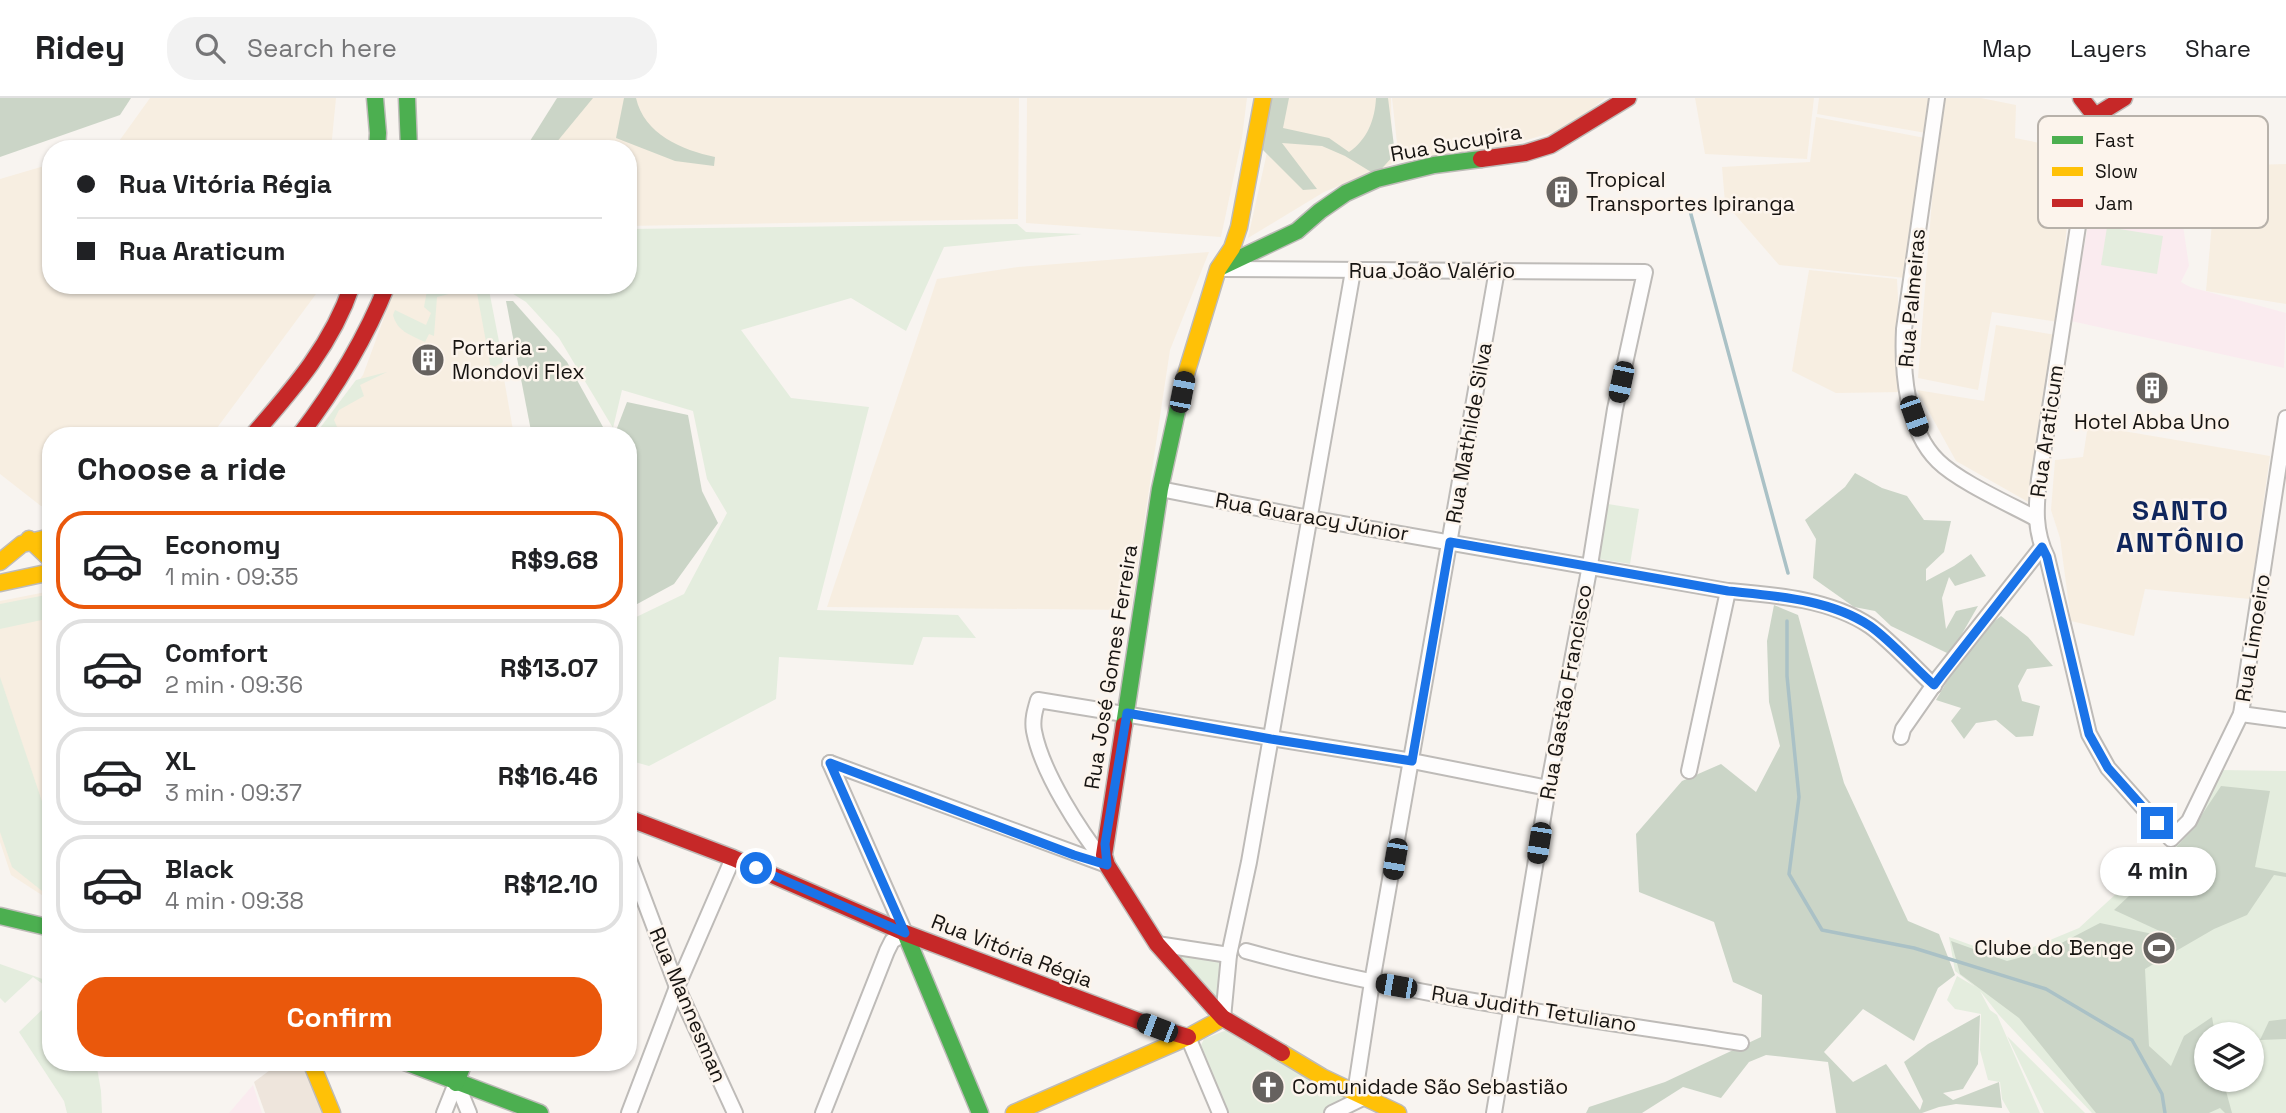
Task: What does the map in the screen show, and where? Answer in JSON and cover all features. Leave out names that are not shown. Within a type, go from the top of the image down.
[{"type":"street","points":[[375,98],[378,140]]},
{"type":"street","points":[[407,98],[409,140]]},
{"type":"street","name":"Rua José Gomes Ferreira","points":[[1107,865],[1104,855],[1106,834],[1160,489],[1185,375],[1218,268],[1231,248],[1239,227],[1263,98]]},
{"type":"street","name":"Rua Sucupira","points":[[1218,268],[1297,231],[1346,193],[1377,179],[1434,166],[1525,153],[1551,145],[1628,98]]},
{"type":"street","name":"Rua Palmeiras","points":[[1937,98],[1904,329],[1902,362],[1907,397],[1921,435],[1935,459],[1954,473],[2035,518]]},
{"type":"street","points":[[2081,98],[2095,116],[2124,98]]},
{"type":"street","name":"Rua Araticum","points":[[2077,228],[2040,466],[2035,518],[2047,557],[2089,734],[2108,768],[2171,839]]},
{"type":"street","name":"Rua João Valério","points":[[1218,268],[1645,272]]},
{"type":"street","points":[[1223,1018],[1229,955],[1244,890],[1353,271]]},
{"type":"street","name":"Rua Mathilde Silva","points":[[1360,1095],[1372,982],[1497,271]]},
{"type":"street","name":"Rua Gastão Francisco","points":[[1494,1113],[1615,409],[1645,272]]},
{"type":"street","points":[[260,427],[313,363],[335,328],[348,294]]},
{"type":"street","points":[[305,427],[353,358],[383,294]]},
{"type":"street","name":"Rua Limoeiro","points":[[2171,839],[2189,821],[2241,714],[2286,418]]},
{"type":"street","name":"Rua Guaracy Júnior","points":[[1160,489],[1309,518],[1728,591],[1771,595],[1835,609],[1870,626],[1934,685]]},
{"type":"street","points":[[0,562],[18,545],[29,539],[42,538]]},
{"type":"street","points":[[29,539],[42,551]]},
{"type":"street","points":[[1901,737],[1903,729],[1934,685],[2042,547]]},
{"type":"street","points":[[0,583],[42,574]]},
{"type":"street","points":[[1689,771],[1728,591]]},
{"type":"street","points":[[1398,1113],[1322,1077],[1223,1018],[1157,944],[1107,865],[1084,836],[1049,772],[1034,731],[1033,715],[1038,700],[1412,761],[1548,788]]},
{"type":"street","points":[[2241,714],[2286,720]]},
{"type":"street","points":[[981,1113],[830,763],[1107,865]]},
{"type":"street","name":"Rua Vitória Régia","points":[[637,821],[733,858],[905,933],[1157,1028],[1188,1037]]},
{"type":"street","points":[[629,1113],[677,987],[733,858]]},
{"type":"street","name":"Rua Mannesman","points":[[637,881],[677,987],[735,1113]]},
{"type":"street","points":[[0,900],[30,922]]},
{"type":"street","points":[[0,916],[42,925]]},
{"type":"street","points":[[823,1113],[887,951],[892,941],[905,933]]},
{"type":"street","points":[[1157,944],[1229,955]]},
{"type":"street","name":"Rua Judith Tetuliano","points":[[1246,951],[1372,982],[1741,1043]]},
{"type":"street","points":[[1014,1113],[1188,1037],[1223,1018]]},
{"type":"street","points":[[1188,1037],[1220,1113]]},
{"type":"street","points":[[315,1071],[332,1113]]},
{"type":"street","points":[[427,1071],[540,1113]]},
{"type":"street","points":[[452,1071],[469,1113]]},
{"type":"street","points":[[444,1113],[461,1071]]},
{"type":"street","points":[[1332,1113],[1360,1095]]},
{"type":"shaded area","points":[[150,98],[336,98],[332,140],[120,140]]},
{"type":"shaded area","points":[[562,98],[1019,98],[1018,219],[637,226],[637,140],[537,140]]},
{"type":"shaded area","points":[[1027,98],[1247,98],[1242,138],[1221,237],[1026,223]]},
{"type":"shaded area","points":[[1274,98],[1391,98],[1392,164],[1324,192],[1248,238],[1268,148]]},
{"type":"shaded area","points":[[1392,98],[1605,98],[1571,127],[1499,148],[1399,162]]},
{"type":"shaded area","points":[[1695,98],[1814,98],[1807,159],[1705,154]]},
{"type":"shaded area","points":[[1819,98],[1931,98],[1926,133],[1817,114]]},
{"type":"shaded area","points":[[1940,98],[1981,98],[2016,105],[2015,138],[2038,143],[2038,228],[2067,228],[2058,322],[1992,312],[1978,390],[1918,378]]},
{"type":"shaded area","points":[[1816,117],[1925,138],[1905,278],[1779,265],[1725,203],[1722,167],[1810,162]]},
{"type":"shaded area","points":[[2286,164],[2286,304],[2206,291],[2212,228],[2268,228],[2268,165]]},
{"type":"shaded area","points":[[42,167],[42,294],[316,294],[218,427],[42,427],[41,506],[0,474],[0,179]]},
{"type":"shaded area","points":[[2088,228],[2183,228],[2189,266],[2181,282],[2190,287],[2286,313],[2284,368],[2071,321]]},
{"type":"shaded area","points":[[1209,252],[1170,350],[1131,610],[827,607],[937,279],[1018,267]]},
{"type":"shaded area","points":[[1809,270],[1897,279],[1903,392],[1836,393],[1792,371]]},
{"type":"shaded area","points":[[393,294],[489,294],[512,427],[326,427],[363,375]]},
{"type":"shaded area","points":[[1996,325],[2056,335],[2030,503],[1956,461],[1917,390],[1984,401]]},
{"type":"shaded area","points":[[2088,425],[2270,456],[2250,599],[2145,589],[2134,636],[2071,621],[2060,538],[2051,510],[2055,460],[2083,457]]},
{"type":"shaded area","points":[[42,593],[42,895],[11,875],[0,842],[0,601]]},
{"type":"shaded area","points":[[269,1071],[309,1071],[324,1113],[265,1113],[254,1082]]},
{"type":"shaded area","points":[[253,1085],[262,1113],[229,1113]]},
{"type":"green space","points":[[0,98],[131,98],[120,115],[42,140],[42,142],[0,157]]},
{"type":"green space","points":[[557,98],[593,98],[558,140],[531,140]]},
{"type":"green space","points":[[624,98],[636,98],[640,111],[656,131],[678,145],[715,157],[714,166],[675,161],[637,146],[637,140],[616,138]]},
{"type":"green space","points":[[1271,98],[1289,98],[1283,128],[1329,138],[1349,152],[1361,142],[1369,129],[1376,98],[1388,98],[1395,154],[1376,175],[1322,146],[1282,143],[1317,189],[1303,190],[1262,149]]},
{"type":"green space","points":[[1017,224],[1026,232],[1082,234],[944,247],[906,331],[851,298],[741,330],[791,398],[869,407],[817,610],[958,615],[976,638],[923,637],[913,665],[779,657],[776,699],[649,766],[637,763],[637,617],[684,594],[727,513],[707,479],[693,411],[622,390],[612,427],[559,338],[526,302],[513,294],[637,294],[637,229]]},
{"type":"green space","points":[[2107,228],[2163,236],[2157,274],[2101,265]]},
{"type":"green space","points":[[426,294],[449,294],[437,297],[434,336],[429,334],[425,342],[401,329],[393,315],[395,310],[426,325],[431,313],[424,307]]},
{"type":"green space","points":[[477,294],[490,294],[503,362],[491,369]]},
{"type":"green space","points":[[506,301],[513,301],[567,362],[603,427],[530,427]]},
{"type":"green space","points":[[387,372],[360,385],[364,396],[339,410],[334,420],[337,427],[321,427],[356,380]]},
{"type":"green space","points":[[627,402],[688,415],[702,491],[718,523],[674,584],[637,604],[637,427],[617,427]]},
{"type":"green space","points":[[1855,473],[1882,488],[1907,496],[1924,520],[1951,521],[1944,552],[1926,569],[1926,581],[1971,554],[1986,576],[1955,586],[1949,577],[1942,598],[1946,629],[1956,611],[1978,606],[1955,646],[1947,653],[1891,626],[1875,611],[1854,607],[1813,578],[1816,539],[1805,520],[1845,487]]},
{"type":"green space","points":[[1608,504],[1639,509],[1630,564],[1599,559]]},
{"type":"green space","points":[[42,596],[42,620],[0,629],[0,604]]},
{"type":"green space","points":[[1774,605],[1798,615],[1844,783],[1908,921],[1939,934],[1955,975],[1938,988],[1914,1041],[1863,1009],[1824,1052],[1853,1082],[1886,1064],[1920,1110],[1923,1101],[1904,1062],[1928,1044],[1980,1015],[1978,1064],[1963,1089],[1943,1093],[1953,1100],[1999,1082],[2002,1108],[1956,1104],[1922,1113],[1836,1113],[1828,1062],[1766,1055],[1749,1062],[1721,1098],[1683,1087],[1642,1113],[1586,1113],[1589,1107],[1665,1082],[1761,1037],[1762,995],[1733,982],[1714,922],[1639,892],[1636,834],[1682,781],[1721,764],[1756,792],[1780,746],[1769,702],[1767,641]]},
{"type":"green space","points":[[2001,616],[2028,637],[2053,666],[2027,669],[2018,686],[2022,701],[2040,706],[2033,736],[2016,737],[1996,720],[1976,723],[1964,739],[1951,721],[1961,708],[1936,700],[1973,637]]},
{"type":"green space","points":[[0,677],[42,801],[42,891],[12,867],[0,832]]},
{"type":"green space","name":"Clube do Benge","points":[[2220,770],[2286,771],[2286,1113],[2092,1113],[1999,1015],[1980,991],[1990,1010],[1997,1015],[2040,1113],[2010,1113],[2002,1099],[2000,1082],[1988,1080],[1980,1050],[1981,1014],[1955,1009],[1947,1000],[1957,976],[1974,986],[1955,971],[1949,937],[2007,958],[2079,928],[2195,821]]},
{"type":"green space","points":[[2221,786],[2270,791],[2255,867],[2286,873],[2286,877],[2274,875],[2247,915],[2214,929],[2145,969],[2149,1046],[2171,1066],[2184,1036],[2194,1029],[2194,1092],[2226,1092],[2232,1113],[2225,1113],[2220,1108],[2209,1113],[2096,1113],[2019,1018],[1960,974],[1951,941],[2007,961],[2048,950],[2100,923],[2177,939],[2114,910],[2191,831]]},
{"type":"green space","points":[[1173,955],[1224,956],[1221,1006]]},
{"type":"green space","points":[[0,964],[42,979],[42,984],[33,977],[5,1003],[0,998]]},
{"type":"green space","points":[[42,1010],[42,1067],[19,1032]]},
{"type":"green space","points":[[2286,1019],[2286,1039],[2264,1040],[2264,1032],[2269,1021]]},
{"type":"green space","points":[[1232,1028],[1351,1101],[1323,1113],[1228,1113],[1201,1045],[1204,1039]]},
{"type":"green space","points":[[2007,1036],[2085,1113],[2044,1113]]},
{"type":"green space","points":[[44,1071],[98,1071],[102,1113],[67,1113],[64,1101]]},
{"type":"waterway","points":[[1689,207],[1788,573]]},
{"type":"waterway","points":[[1787,621],[1787,676],[1799,797],[1789,874],[1822,930],[1914,948],[2046,989],[2132,1040],[2162,1094],[2165,1113]]},
{"type":"traffic: fast","points":[[375,98],[378,140]]},
{"type":"traffic: fast","points":[[407,98],[409,140]]},
{"type":"traffic: fast","points":[[1219,268],[1297,231],[1346,193],[1377,179],[1434,165],[1481,159]]},
{"type":"traffic: fast","points":[[1124,725],[1160,489],[1183,384]]},
{"type":"traffic: fast","points":[[0,916],[42,926]]},
{"type":"traffic: fast","points":[[905,933],[980,1113]]},
{"type":"traffic: fast","points":[[429,1071],[540,1113]]},
{"type":"traffic: fast","points":[[456,1083],[461,1071]]},
{"type":"traffic: slow","points":[[1183,384],[1218,269],[1232,248],[1239,227],[1263,98]]},
{"type":"traffic: slow","points":[[29,539],[42,551]]},
{"type":"traffic: slow","points":[[0,562],[22,544],[42,539]]},
{"type":"traffic: slow","points":[[0,583],[42,574]]},
{"type":"traffic: slow","points":[[1014,1113],[1188,1037],[1223,1018]]},
{"type":"traffic: slow","points":[[1282,1053],[1322,1077],[1398,1113]]},
{"type":"traffic: slow","points":[[315,1071],[332,1113]]},
{"type":"traffic: jam","points":[[1481,159],[1525,153],[1551,145],[1628,98]]},
{"type":"traffic: jam","points":[[2081,98],[2095,116],[2124,98]]},
{"type":"traffic: jam","points":[[259,427],[310,365],[334,327],[349,294]]},
{"type":"traffic: jam","points":[[306,427],[348,364],[383,294]]},
{"type":"traffic: jam","points":[[1124,725],[1104,855],[1107,865],[1157,944],[1223,1018],[1282,1053]]},
{"type":"traffic: jam","points":[[637,821],[733,858],[905,933],[1157,1028],[1188,1037]]},
{"type":"place","name":"Tropical Transportes Ipiranga","points":[[1562,192]]},
{"type":"place","name":"Portaria - Mondovi Flex","points":[[428,360]]},
{"type":"place","name":"Hotel Abba Uno","points":[[2152,388]]},
{"type":"place","name":"Clube do Benge","points":[[2159,948]]},
{"type":"place","name":"Comunidade São Sebastião","points":[[1268,1087]]},
{"type":"district","name":"SANTO ANTÔNIO","points":[[2181,526]]},
{"type":"route","points":[[756,868],[905,933],[830,763],[1107,865],[1105,844],[1127,713],[1412,761],[1450,542],[1728,591],[1771,595],[1835,609],[1870,626],[1934,685],[2042,547],[2047,557],[2089,734],[2108,768],[2157,823]]}]
